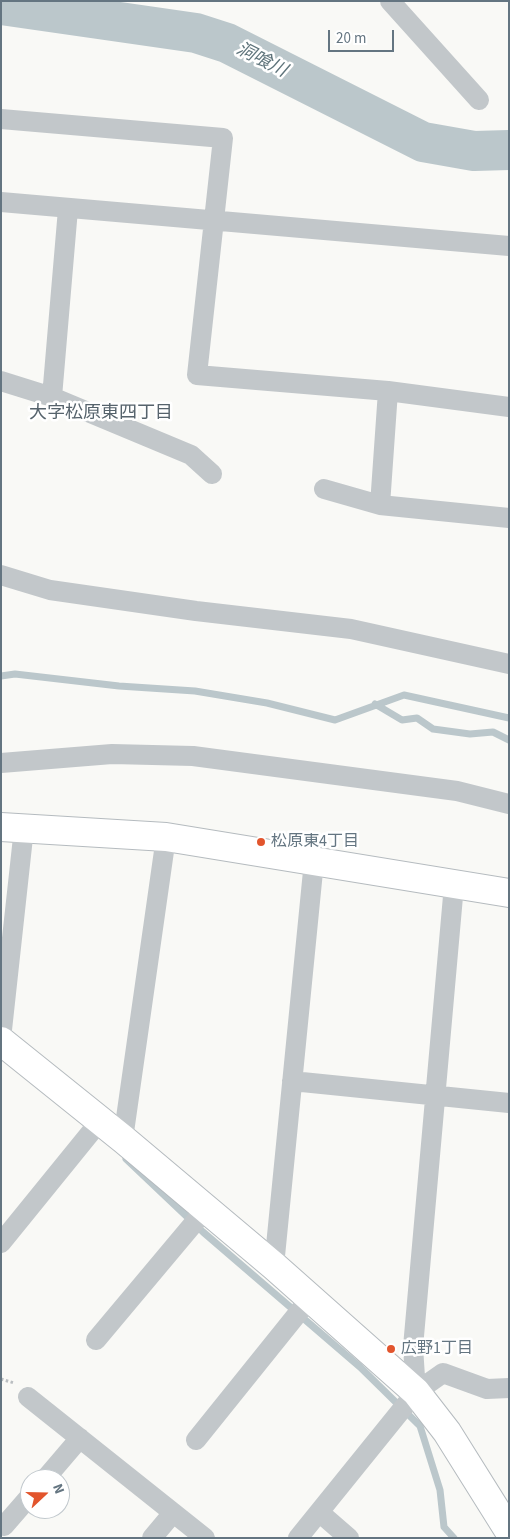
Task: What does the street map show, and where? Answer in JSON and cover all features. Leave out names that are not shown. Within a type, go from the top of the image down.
[{"type":"street","points":[[390,1],[479,100]]},
{"type":"street","points":[[1,120],[223,138],[197,375],[388,390],[509,407]]},
{"type":"street","points":[[1,202],[68,209],[215,219],[509,246]]},
{"type":"street","points":[[52,398],[68,209]]},
{"type":"street","points":[[1,381],[52,398],[191,455],[212,474]]},
{"type":"street","points":[[380,505],[388,390]]},
{"type":"street","points":[[324,488],[380,505],[509,518]]},
{"type":"street","points":[[1,575],[50,590],[196,611],[351,628],[509,664]]},
{"type":"street","points":[[1,763],[112,754],[192,756],[457,791],[509,804]]},
{"type":"street","points":[[509,893],[166,837],[12,828],[1,1040],[123,1139],[205,1210],[311,1297],[416,1392],[446,1432],[509,1531]]},
{"type":"street","points":[[123,1139],[166,837]]},
{"type":"street","points":[[274,1266],[314,861]]},
{"type":"street","points":[[416,1392],[413,1347],[454,885]]},
{"type":"street","points":[[292,1081],[509,1103]]},
{"type":"street","points":[[1,1243],[100,1121]]},
{"type":"street","points":[[96,1340],[205,1210]]},
{"type":"street","points":[[196,1440],[311,1297]]},
{"type":"street","points":[[298,1538],[416,1392],[443,1373],[487,1390],[509,1388]]},
{"type":"street","points":[[28,1397],[205,1538]]},
{"type":"street","points":[[54,1469],[80,1438]]},
{"type":"street","points":[[4,1526],[20,1508]]},
{"type":"street","points":[[319,1512],[349,1538]]},
{"type":"street","points":[[152,1538],[173,1513]]},
{"type":"waterway","name":"洞喰川","points":[[1,5],[196,33],[227,43],[423,142],[474,151],[509,150]]},
{"type":"waterway","points":[[1,676],[15,674],[119,686],[195,691],[267,703],[335,720],[404,695],[509,718]]},
{"type":"waterway","points":[[375,704],[402,720],[417,718],[433,729],[470,734],[493,732],[509,740]]},
{"type":"waterway","points":[[126,1159],[203,1232],[360,1367],[420,1426],[440,1490],[444,1527],[454,1538]]},
{"type":"place","name":"松原東4丁目","points":[[261,842]]},
{"type":"place","name":"広野1丁目","points":[[391,1349]]},
{"type":"district","name":"大字松原東四丁目","points":[[101,414]]}]
